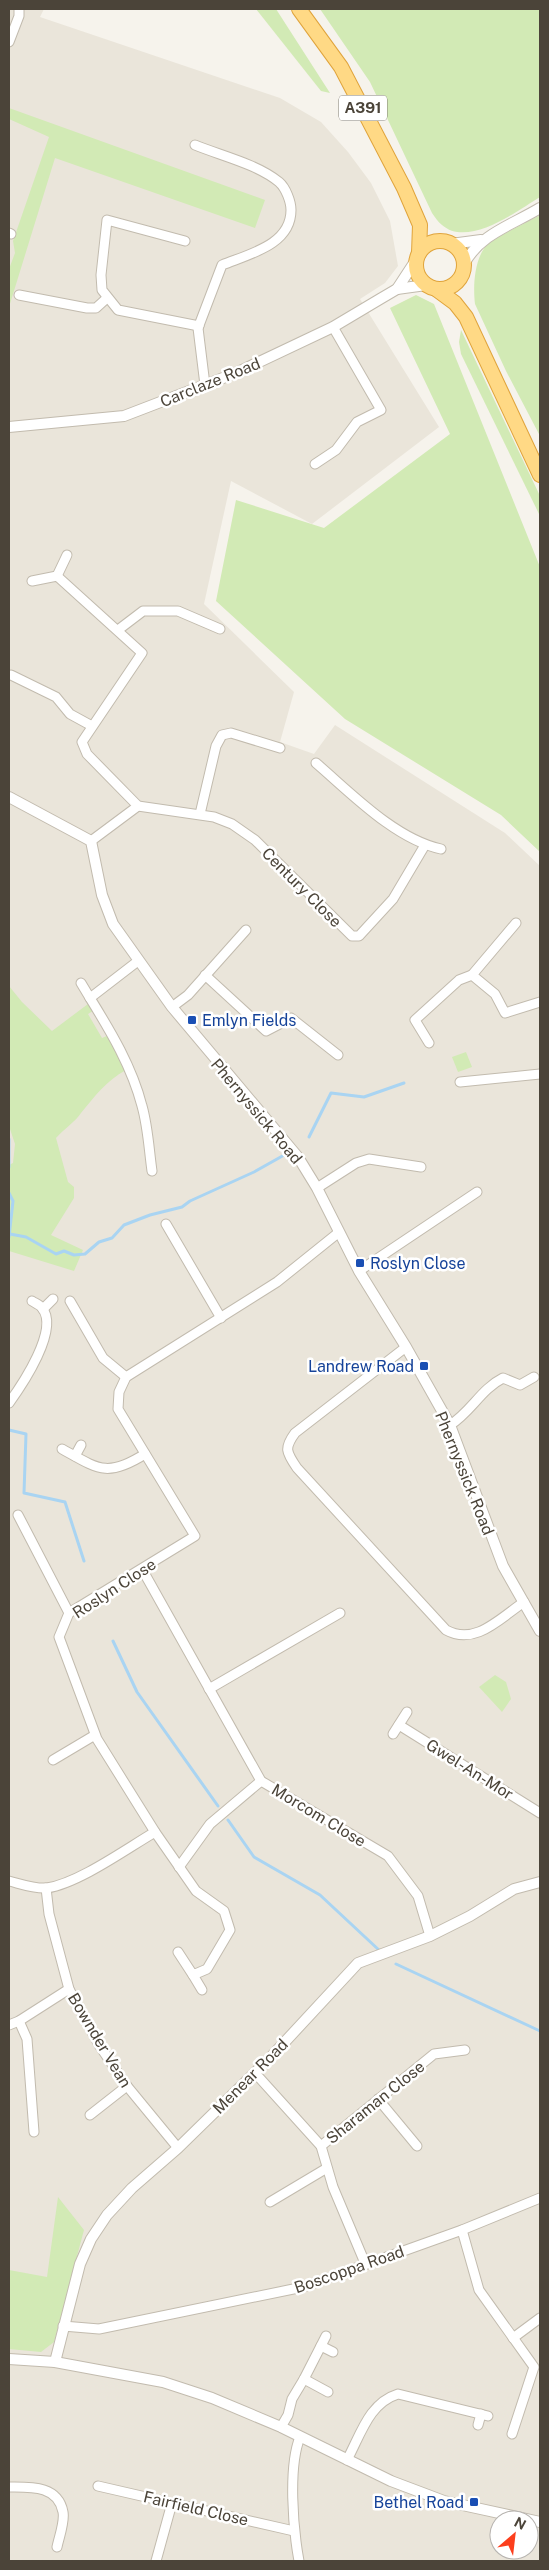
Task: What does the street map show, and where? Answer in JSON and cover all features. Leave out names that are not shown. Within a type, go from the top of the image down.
[{"type":"highway","name":"A391","points":[[299,9],[341,67],[416,213],[421,239],[417,256]]},
{"type":"highway","name":"A391","points":[[416,213],[447,242]]},
{"type":"highway","points":[[466,318],[461,295],[463,269],[461,253],[447,242],[430,243],[417,256],[417,276],[455,303],[466,318],[540,475]]},
{"type":"highway","points":[[431,287],[452,287],[463,269]]},
{"type":"street","points":[[9,42],[19,16],[19,9]]},
{"type":"street","points":[[196,145],[257,170],[281,183],[291,203],[291,222],[281,238],[222,265],[199,326],[205,385]]},
{"type":"street","points":[[463,269],[472,250],[482,240],[540,208]]},
{"type":"street","points":[[186,241],[106,220],[101,275],[102,290],[118,310],[199,326]]},
{"type":"street","points":[[447,242],[482,240]]},
{"type":"street","name":"Carclaze Road","points":[[9,427],[124,416],[236,373],[333,327],[396,289],[417,256]]},
{"type":"street","name":"Carclaze Road","points":[[396,289],[431,287]]},
{"type":"street","points":[[19,295],[86,308],[96,308],[107,298]]},
{"type":"street","points":[[315,464],[336,450],[357,422],[380,410],[333,327]]},
{"type":"street","points":[[57,576],[67,555]]},
{"type":"street","points":[[32,581],[57,576]]},
{"type":"street","points":[[9,797],[91,841],[138,806],[87,754],[82,742],[142,653],[57,576]]},
{"type":"street","points":[[118,630],[142,611],[178,611],[220,629]]},
{"type":"street","points":[[11,675],[56,696],[70,714],[92,726]]},
{"type":"street","points":[[200,814],[216,746],[222,735],[230,733],[280,748]]},
{"type":"street","points":[[316,763],[374,813],[425,845],[441,848]]},
{"type":"street","name":"Century Close","points":[[138,806],[200,814],[232,824],[254,840],[352,936],[359,936],[393,899],[425,845]]},
{"type":"street","name":"Phernyssick Road","points":[[91,841],[102,895],[113,924],[172,1007],[298,1156],[317,1188],[338,1233],[359,1271],[406,1347],[450,1425],[503,1566],[540,1631]]},
{"type":"street","points":[[430,1043],[415,1020],[460,980],[472,975],[516,923]]},
{"type":"street","points":[[172,1007],[188,995],[246,930]]},
{"type":"street","points":[[90,998],[138,961]]},
{"type":"street","points":[[205,975],[266,1031],[290,1018],[338,1055]]},
{"type":"street","points":[[472,975],[495,994],[505,1013],[540,1002]]},
{"type":"street","points":[[80,983],[114,1037],[135,1084],[142,1107],[152,1171]]},
{"type":"street","points":[[460,1082],[540,1074]]},
{"type":"street","points":[[317,1188],[356,1163],[369,1159],[421,1167]]},
{"type":"street","points":[[359,1271],[477,1192]]},
{"type":"street","points":[[166,1224],[221,1318]]},
{"type":"street","points":[[70,1301],[103,1358],[126,1377],[277,1282],[338,1233]]},
{"type":"street","points":[[43,1309],[53,1299]]},
{"type":"street","points":[[9,1403],[32,1369],[42,1344],[46,1320],[43,1309],[32,1301]]},
{"type":"street","points":[[406,1347],[295,1433],[287,1444],[288,1455],[446,1630],[458,1637],[473,1635],[524,1602]]},
{"type":"street","name":"Roslyn Close","points":[[126,1377],[119,1392],[118,1409],[195,1536],[69,1613],[59,1637],[95,1735],[155,1832],[196,1891],[224,1911],[230,1930],[207,1969],[193,1975]]},
{"type":"street","points":[[450,1425],[463,1417],[491,1384],[503,1378],[520,1385],[534,1377]]},
{"type":"street","points":[[75,1456],[81,1445]]},
{"type":"street","points":[[62,1449],[98,1468],[114,1469],[145,1454]]},
{"type":"street","points":[[18,1515],[69,1613]]},
{"type":"street","name":"Morcom Close","points":[[142,1569],[261,1781],[388,1856],[418,1896],[430,1936]]},
{"type":"street","points":[[209,1689],[340,1613]]},
{"type":"street","points":[[393,1734],[407,1712]]},
{"type":"street","name":"Gwel-An-Mor","points":[[399,1725],[540,1813]]},
{"type":"street","points":[[53,1760],[95,1735]]},
{"type":"street","points":[[179,1867],[210,1824],[261,1781]]},
{"type":"street","points":[[9,1881],[27,1886],[46,1888],[68,1882],[155,1832]]},
{"type":"street","name":"Menear Road","points":[[54,2362],[80,2264],[91,2239],[107,2215],[132,2188],[178,2148],[255,2073],[358,1963],[430,1936],[470,1916],[514,1889],[540,1882]]},
{"type":"street","name":"Bownder Vean","points":[[46,1888],[49,1914],[69,1989],[99,2044],[127,2086],[178,2148]]},
{"type":"street","points":[[178,1952],[202,1990]]},
{"type":"street","points":[[9,2025],[19,2021],[69,1989]]},
{"type":"street","points":[[19,2021],[27,2039],[34,2132]]},
{"type":"street","name":"Sharaman Close","points":[[255,2073],[321,2146],[434,2054],[465,2050]]},
{"type":"street","points":[[90,2115],[127,2086]]},
{"type":"street","points":[[378,2099],[417,2146]]},
{"type":"street","points":[[321,2146],[333,2187],[366,2264]]},
{"type":"street","points":[[270,2202],[327,2168]]},
{"type":"street","name":"Boscoppa Road","points":[[63,2326],[99,2329],[303,2288],[462,2230],[540,2198]]},
{"type":"street","points":[[462,2230],[479,2290],[534,2368],[512,2434]]},
{"type":"street","points":[[513,2338],[540,2318]]},
{"type":"street","points":[[281,2427],[288,2415],[292,2399],[326,2336]]},
{"type":"street","points":[[321,2346],[333,2352]]},
{"type":"street","points":[[9,2360],[54,2362],[163,2382],[212,2398],[281,2427],[392,2481],[444,2500],[540,2522]]},
{"type":"street","points":[[304,2379],[328,2392]]},
{"type":"street","points":[[347,2460],[376,2406],[385,2398],[398,2394],[484,2415],[478,2425]]},
{"type":"street","points":[[299,2561],[294,2531],[295,2450],[300,2437]]},
{"type":"street","points":[[9,2488],[38,2486],[52,2494],[59,2502],[64,2514],[57,2547]]},
{"type":"street","name":"Fairfield Close","points":[[98,2486],[294,2531]]},
{"type":"street","points":[[156,2561],[172,2503]]},
{"type":"shaded area","points":[[9,9],[44,9],[40,17],[280,98],[321,122],[348,152],[371,183],[390,221],[398,266],[385,283],[360,299],[439,427],[312,524],[231,481],[204,604],[294,692],[280,742],[314,754],[335,725],[505,833],[540,866],[540,2561],[9,2561]]},
{"type":"green space","points":[[256,9],[276,9],[330,93],[321,91]]},
{"type":"green space","points":[[320,9],[540,9],[540,197],[506,218],[478,230],[453,231],[441,224],[432,213],[370,82]]},
{"type":"green space","points":[[9,108],[265,200],[255,228],[55,158],[9,307],[9,269],[15,253],[13,241],[49,137],[9,119]]},
{"type":"green space","points":[[540,215],[540,436],[506,371],[475,304],[474,290],[476,267],[485,247],[502,235]]},
{"type":"green space","points":[[416,295],[434,304],[540,567],[540,852],[501,815],[345,719],[216,601],[236,500],[324,528],[450,434],[390,308]]},
{"type":"green space","points":[[461,330],[540,496],[540,516],[461,354],[459,342]]},
{"type":"green space","points":[[9,986],[22,1002],[52,1031],[88,1004],[93,1011],[88,1014],[102,1038],[109,1035],[126,1070],[107,1084],[56,1138],[68,1182],[74,1187],[74,1198],[51,1235],[83,1250],[74,1271],[9,1251],[9,1165],[13,1163],[15,1144],[9,1126]]},
{"type":"green space","points":[[466,1052],[472,1067],[458,1072],[452,1057]]},
{"type":"green space","points":[[495,1675],[506,1682],[511,1699],[502,1712],[479,1687]]},
{"type":"green space","points":[[58,2197],[84,2230],[54,2342],[41,2352],[9,2349],[9,2270],[47,2277]]},
{"type":"waterway","points":[[309,1137],[331,1093],[364,1097],[404,1083]]},
{"type":"waterway","points":[[9,1139],[9,1167]]},
{"type":"waterway","points":[[10,1234],[26,1237],[56,1254],[64,1251],[74,1255],[85,1254],[99,1242],[112,1238],[124,1225],[150,1215],[182,1207],[190,1201],[254,1172],[286,1154]]},
{"type":"waterway","points":[[9,1193],[13,1201],[9,1237]]},
{"type":"waterway","points":[[9,1430],[26,1434],[24,1493],[65,1502],[84,1561]]},
{"type":"waterway","points":[[113,1641],[137,1692],[218,1806]]},
{"type":"waterway","points":[[228,1820],[254,1857],[320,1895],[380,1951]]},
{"type":"waterway","points":[[396,1964],[540,2031]]},
{"type":"place","name":"Emlyn Fields","points":[[192,1020]]},
{"type":"place","name":"Roslyn Close","points":[[360,1263]]},
{"type":"place","name":"Landrew Road","points":[[424,1366]]},
{"type":"place","name":"Bethel Road","points":[[474,2502]]}]
